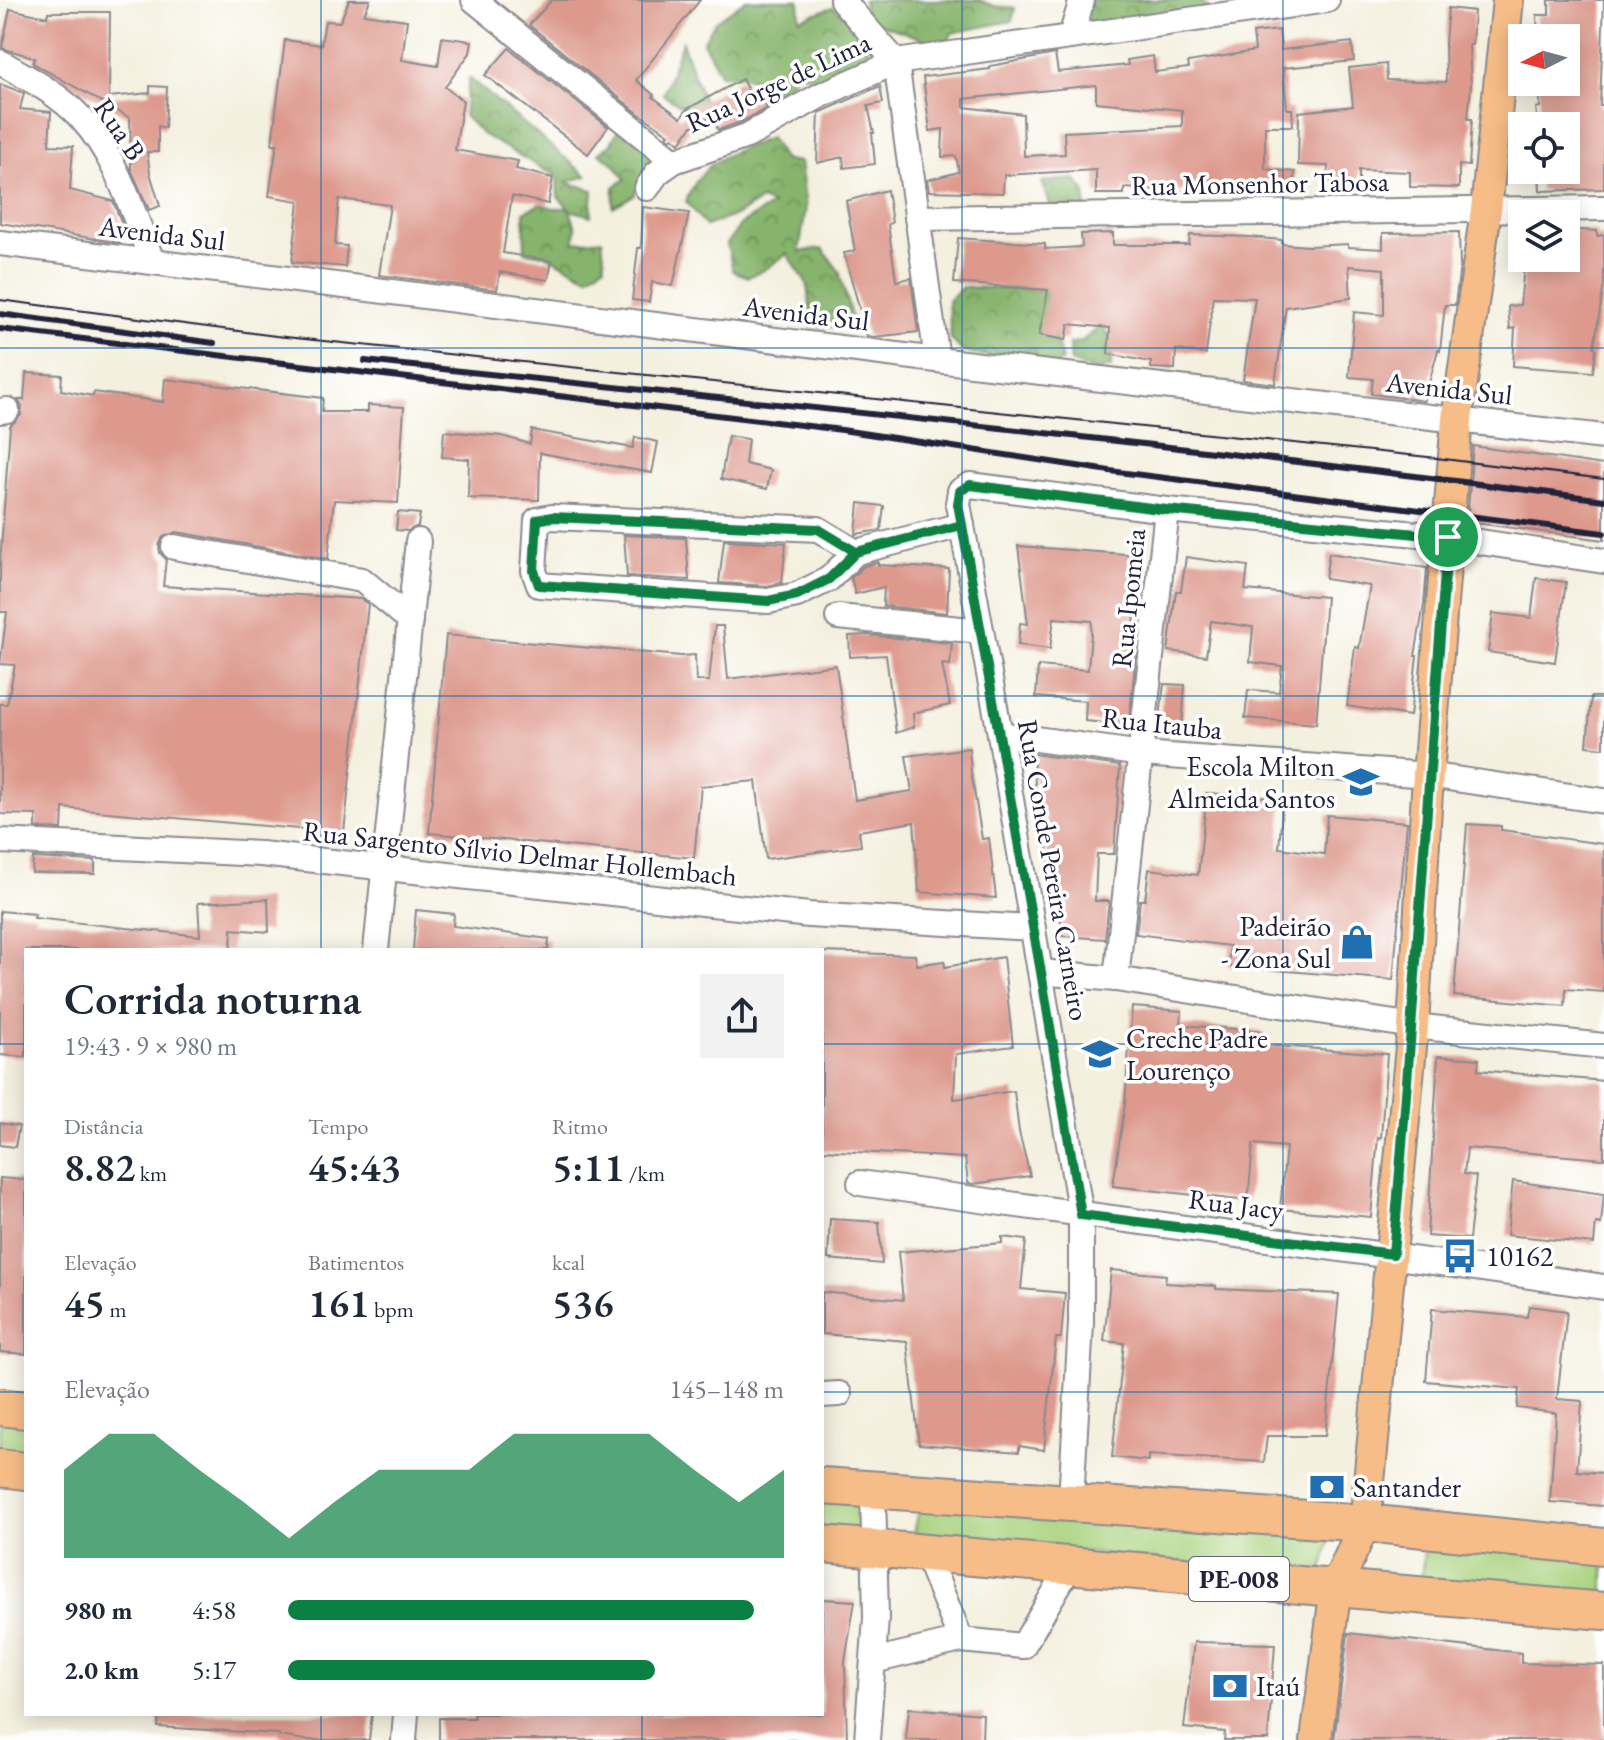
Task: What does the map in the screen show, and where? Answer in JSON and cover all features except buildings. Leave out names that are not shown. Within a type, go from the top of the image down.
[{"type":"highway","points":[[0,1407],[24,1410]]},
{"type":"highway","points":[[0,1468],[24,1471]]},
{"type":"highway","name":"PE-008","points":[[824,1486],[1365,1523],[1604,1547]]},
{"type":"highway","name":"PE-008","points":[[824,1544],[1604,1611]]},
{"type":"main road","points":[[1316,1740],[1336,1587],[1365,1523],[1413,1026],[1428,775],[1457,419],[1486,210],[1508,0]]},
{"type":"street","points":[[474,0],[674,161]]},
{"type":"street","points":[[842,0],[896,62],[937,360]]},
{"type":"street","points":[[1071,36],[1082,0]]},
{"type":"street","name":"Rua Jorge de Lima","points":[[647,188],[657,173],[674,161],[747,136],[821,95],[896,62],[1071,36],[1227,6],[1327,0]]},
{"type":"street","name":"Rua B","points":[[0,62],[62,101],[83,120],[134,209],[152,261]]},
{"type":"street","name":"Rua Monsenhor Tabosa","points":[[917,218],[1604,208]]},
{"type":"street","name":"Avenida Sul","points":[[0,243],[937,360],[1604,437]]},
{"type":"street","name":"Rua Conde Pereira Carneiro","points":[[1071,1501],[1081,1323],[1081,1215],[958,504],[960,491],[970,485],[1167,510]]},
{"type":"street","points":[[1167,510],[1448,537],[1604,561]]},
{"type":"street","name":"Rua Ipomeia","points":[[1116,979],[1167,510]]},
{"type":"street","points":[[856,552],[818,529],[552,517],[537,520],[534,571],[539,585],[768,601],[797,595],[829,579],[856,552],[962,525]]},
{"type":"street","points":[[376,948],[418,541]]},
{"type":"street","points":[[174,547],[362,580],[410,620]]},
{"type":"street","points":[[838,617],[981,631]]},
{"type":"street","name":"Rua Itauba","points":[[1000,734],[1142,754],[1428,775],[1604,801]]},
{"type":"street","name":"Rua Sargento Sílvio Delmar Hollembach","points":[[0,841],[261,854],[809,915],[1033,928]]},
{"type":"street","points":[[1041,972],[1116,979],[1413,1026],[1604,1046]]},
{"type":"street","name":"Rua Jacy","points":[[860,1183],[1081,1215],[1393,1254],[1604,1287]]},
{"type":"street","points":[[867,1740],[876,1618],[873,1491]]},
{"type":"street","points":[[926,1554],[961,1640]]},
{"type":"street","points":[[873,1661],[961,1640],[1023,1646],[1070,1566]]},
{"type":"street","points":[[404,1740],[406,1716]]},
{"type":"green space","points":[[746,0],[799,0],[800,19],[833,7],[863,30],[871,59],[821,79],[797,73],[785,92],[787,109],[772,111],[754,81],[743,76],[721,75],[703,42],[715,22]]},
{"type":"green space","points":[[863,0],[979,0],[994,6],[1015,8],[1012,21],[952,33],[946,48],[866,21]]},
{"type":"green space","points":[[1089,0],[1199,0],[1210,9],[1081,28]]},
{"type":"green space","points":[[682,42],[706,108],[692,113],[663,94]]},
{"type":"green space","points":[[469,78],[587,176],[566,182],[593,190],[591,216],[570,210],[576,228],[574,242],[602,239],[605,265],[588,277],[546,255],[525,252],[524,212],[540,204],[569,208],[558,197],[557,177],[482,134],[464,116]]},
{"type":"green space","points":[[620,127],[653,155],[634,195],[613,207],[614,187],[625,179],[614,164],[599,153],[610,145]]},
{"type":"green space","points":[[770,138],[784,160],[800,162],[806,208],[799,252],[822,248],[839,271],[854,327],[812,327],[807,284],[787,254],[748,277],[733,271],[727,244],[741,224],[772,205],[761,200],[739,214],[706,226],[686,201],[700,176],[719,159]]},
{"type":"green space","points":[[1075,179],[1085,191],[1086,208],[1051,207],[1042,182]]},
{"type":"green space","points":[[962,287],[1051,290],[1049,314],[1062,360],[1053,369],[962,351],[951,339],[948,301]]},
{"type":"green space","points":[[1102,325],[1113,343],[1111,367],[1095,372],[1071,362],[1069,344],[1082,341]]},
{"type":"green space","points":[[0,1419],[24,1423],[24,1463],[0,1460]]},
{"type":"green space","points":[[824,1497],[867,1508],[866,1538],[824,1535]]},
{"type":"green space","points":[[920,1505],[1330,1538],[1321,1577],[914,1534]]},
{"type":"green space","points":[[1425,1541],[1604,1562],[1604,1602],[1421,1581]]},
{"type":"tram line","points":[[0,300],[276,336],[1428,457],[1604,479]]},
{"type":"railway","points":[[0,314],[214,343]]},
{"type":"railway","points":[[0,329],[842,430],[1110,471],[1604,533]]},
{"type":"railway","points":[[365,361],[1140,444],[1604,500]]},
{"type":"place","name":"Escola Milton Almeida Santos","points":[[1361,782]]},
{"type":"place","name":"Padeirão - Zona Sul","points":[[1357,942]]},
{"type":"place","name":"Creche Padre Lourenço","points":[[1100,1054]]},
{"type":"place","name":"10162","points":[[1460,1256]]},
{"type":"place","name":"Santander","points":[[1327,1487]]},
{"type":"place","name":"Itaú","points":[[1230,1686]]},
{"type":"route","points":[[1448,537],[1167,510],[970,485],[960,491],[958,498],[962,525],[856,552],[818,529],[552,517],[537,520],[534,571],[539,585],[768,601],[797,595],[829,579],[856,552],[962,525],[1081,1215],[1393,1254],[1413,1026],[1428,775],[1448,537]]}]
